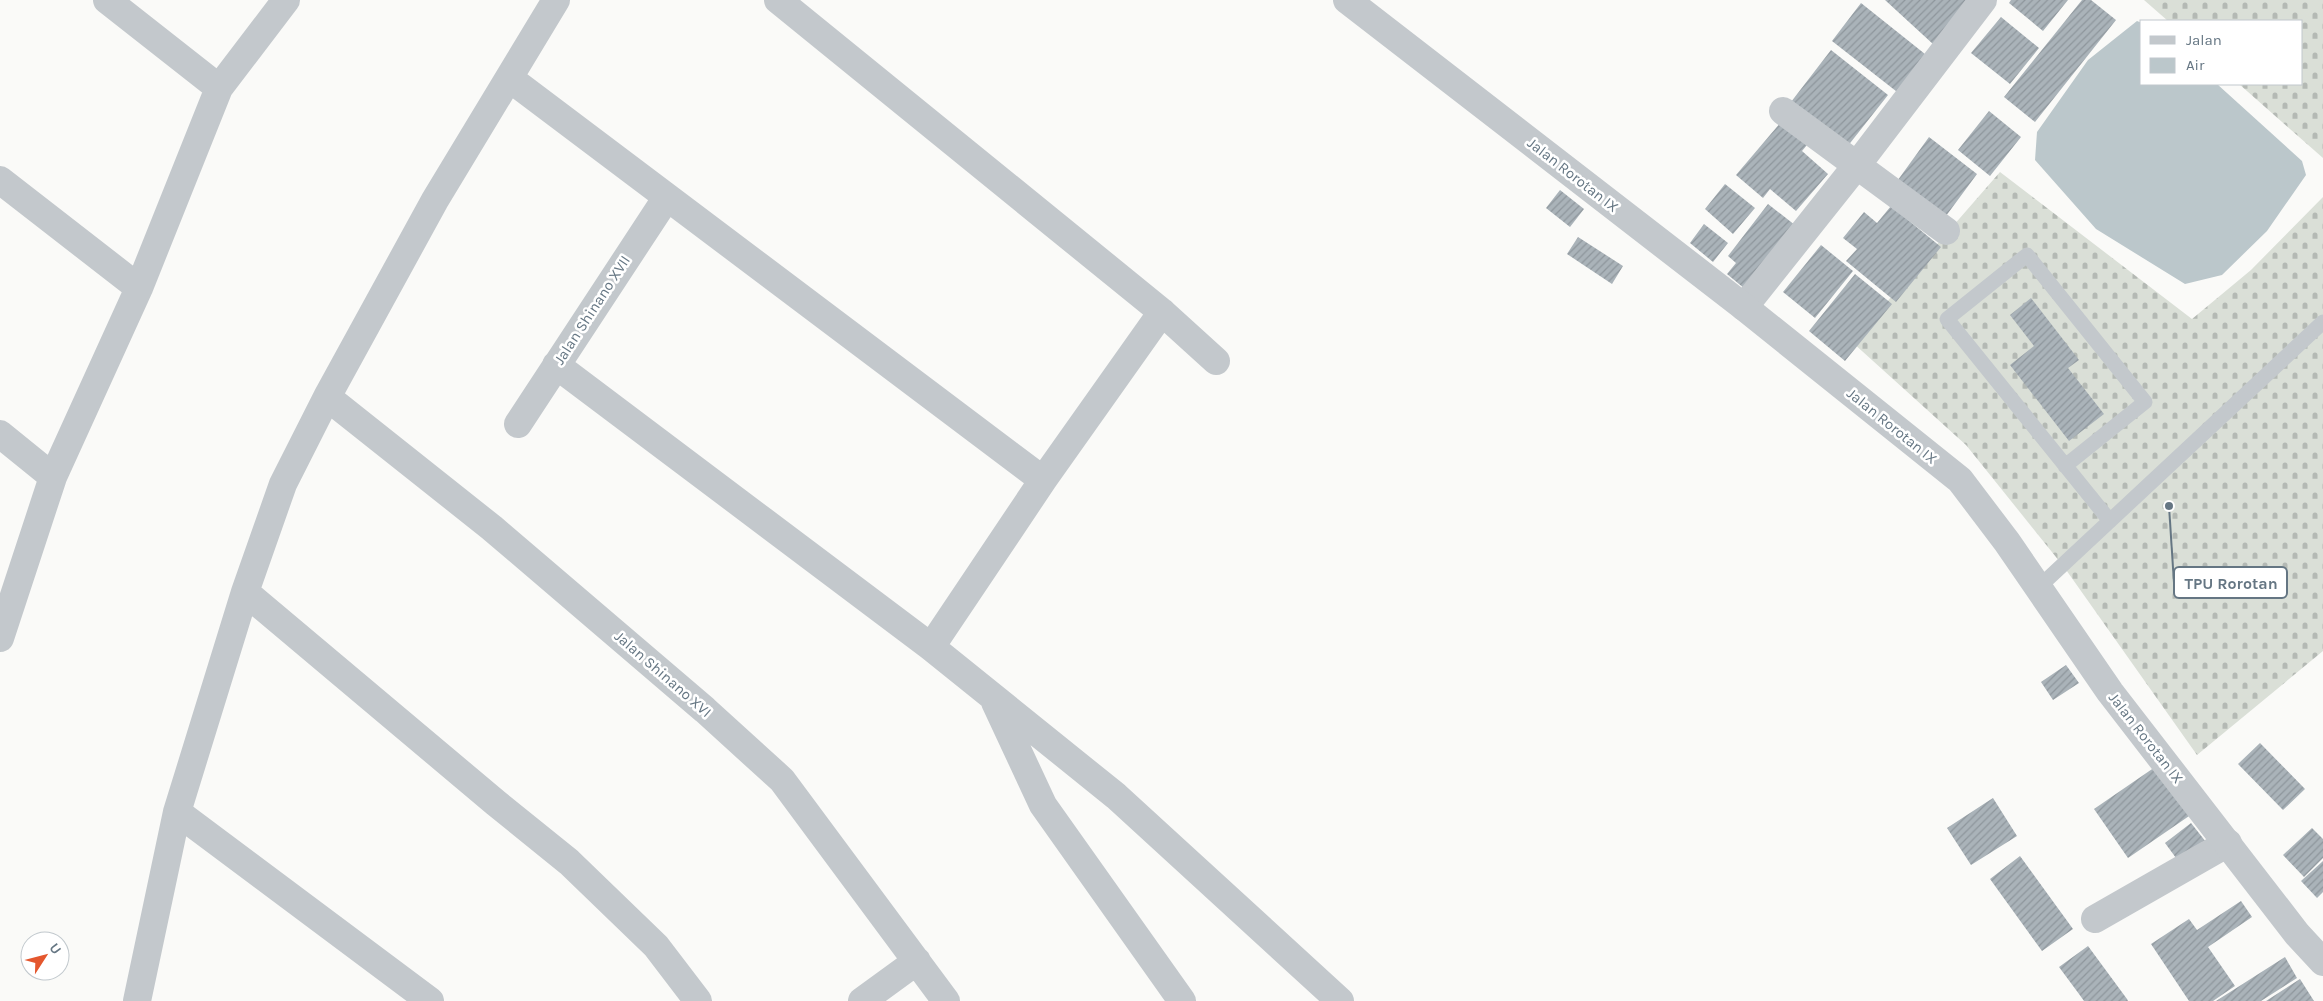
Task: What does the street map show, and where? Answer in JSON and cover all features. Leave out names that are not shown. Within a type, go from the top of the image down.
[{"type":"street","points":[[106,0],[220,88]]},
{"type":"street","points":[[0,638],[53,477],[139,288],[220,88],[286,0]]},
{"type":"street","points":[[137,1001],[177,812],[245,592],[283,484],[327,397],[434,200],[556,0]]},
{"type":"street","points":[[778,0],[1162,312],[1216,361]]},
{"type":"street","name":"Jalan Rorotan IX","points":[[1347,0],[1744,307],[1960,480],[2007,542],[2110,692],[2297,934],[2323,962]]},
{"type":"street","points":[[1744,307],[1857,165],[1983,0]]},
{"type":"street","points":[[509,78],[1043,480]]},
{"type":"street","points":[[1783,111],[1946,231]]},
{"type":"street","points":[[0,180],[139,288]]},
{"type":"street","name":"Jalan Shinano XVII","points":[[518,424],[667,197]]},
{"type":"street","points":[[931,647],[1043,480],[1162,312]]},
{"type":"street","points":[[556,365],[931,647],[1116,796],[1340,1001]]},
{"type":"street","name":"Jalan Shinano XVI","points":[[327,397],[492,528],[705,710],[782,780],[946,1001]]},
{"type":"street","points":[[0,434],[53,477]]},
{"type":"street","points":[[245,592],[569,862],[656,946],[698,1001]]},
{"type":"street","points":[[993,698],[1043,805],[1182,1001]]},
{"type":"street","points":[[177,812],[430,1001]]},
{"type":"street","points":[[2095,919],[2228,843]]},
{"type":"street","points":[[862,1001],[917,961]]},
{"type":"lane","points":[[2065,466],[2145,402],[2027,255],[1947,319],[2065,466],[2110,521]]},
{"type":"lane","points":[[2038,588],[2323,322]]},
{"type":"green space","points":[[2144,0],[2323,0],[2323,158],[2240,85],[2303,85],[2303,20],[2167,20]]},
{"type":"green space","points":[[2000,172],[2192,319],[2251,270],[2323,197],[2323,651],[2197,755],[2064,567],[1966,445],[1852,342]]},
{"type":"water","points":[[2137,21],[2140,22],[2140,85],[2218,85],[2302,161],[2306,175],[2267,231],[2222,275],[2185,284],[2096,229],[2035,160],[2037,132],[2088,60]]},
{"type":"building","points":[[1885,0],[1975,0],[1934,45]]},
{"type":"building","points":[[2011,0],[2068,0],[2043,31],[2009,3]]},
{"type":"building","points":[[2082,0],[2091,0],[2116,20],[2035,122],[2004,97]]},
{"type":"building","points":[[1861,3],[1930,58],[1901,95],[1832,41]]},
{"type":"building","points":[[2001,17],[2039,48],[2010,84],[1971,53]]},
{"type":"building","points":[[1831,50],[1888,95],[1847,147],[1791,102]]},
{"type":"building","points":[[1989,111],[2021,137],[1990,176],[1958,150]]},
{"type":"building","points":[[1781,122],[1807,145],[1802,151],[1828,174],[1796,211],[1770,189],[1763,198],[1736,175]]},
{"type":"building","points":[[1929,137],[1977,174],[1943,220],[1895,184]]},
{"type":"building","points":[[1725,184],[1755,208],[1733,234],[1705,209]]},
{"type":"building","points":[[1560,190],[1584,209],[1570,227],[1546,208]]},
{"type":"building","points":[[1768,204],[1800,229],[1745,289],[1727,274],[1736,263],[1728,256]]},
{"type":"building","points":[[1891,206],[1941,247],[1896,302],[1846,261],[1857,249],[1843,238],[1864,212],[1877,223]]},
{"type":"building","points":[[1704,224],[1728,243],[1713,262],[1690,243]]},
{"type":"building","points":[[1578,237],[1623,266],[1612,284],[1567,254]]},
{"type":"building","points":[[1821,245],[1853,271],[1815,318],[1783,292]]},
{"type":"building","points":[[1855,274],[1892,304],[1845,361],[1809,331]]},
{"type":"building","points":[[2031,298],[2079,360],[2068,368],[2104,414],[2069,441],[2010,365],[2034,346],[2010,315]]},
{"type":"building","points":[[2066,665],[2079,683],[2053,700],[2041,682]]},
{"type":"building","points":[[2260,743],[2305,789],[2283,810],[2238,764]]},
{"type":"building","points":[[2158,765],[2192,814],[2128,858],[2094,809]]},
{"type":"building","points":[[1993,798],[2017,836],[1971,865],[1947,828]]},
{"type":"building","points":[[2191,823],[2206,842],[2179,862],[2165,843]]},
{"type":"building","points":[[2312,828],[2323,839],[2323,858],[2304,877],[2283,855]]},
{"type":"building","points":[[2020,856],[2073,929],[2042,951],[1990,879]]},
{"type":"building","points":[[2323,861],[2323,892],[2317,898],[2301,881]]},
{"type":"building","points":[[2241,901],[2252,917],[2208,947],[2235,986],[2213,1001],[2189,1001],[2151,944],[2189,919],[2197,930]]},
{"type":"building","points":[[2088,946],[2128,1001],[2084,1001],[2059,967]]},
{"type":"building","points":[[2285,957],[2297,978],[2261,1001],[2216,1001]]},
{"type":"building","points":[[2300,979],[2314,1001],[2266,1001]]},
{"type":"place","name":"TPU Rorotan","points":[[2169,506]]}]
